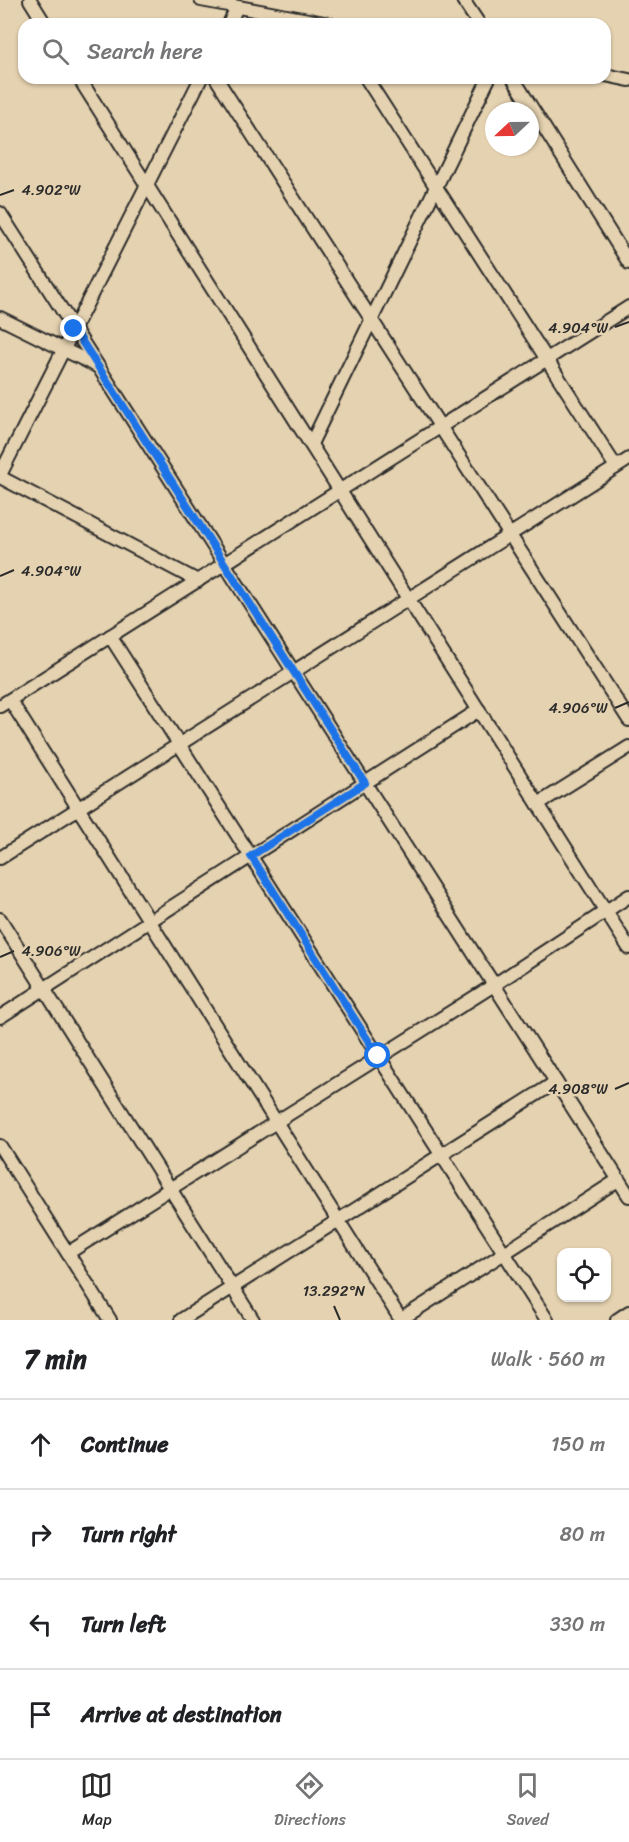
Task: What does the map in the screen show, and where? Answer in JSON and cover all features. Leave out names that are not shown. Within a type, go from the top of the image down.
[{"type":"street","points":[[30,0],[41,18]]},
{"type":"street","points":[[201,0],[297,18]]},
{"type":"street","points":[[464,0],[475,18]]},
{"type":"street","points":[[232,18],[237,7]]},
{"type":"street","points":[[611,76],[629,80]]},
{"type":"street","points":[[84,84],[629,948]]},
{"type":"street","points":[[198,84],[0,476],[198,581]]},
{"type":"street","points":[[220,84],[629,720]]},
{"type":"street","points":[[370,84],[616,467]]},
{"type":"street","points":[[311,444],[486,84]]},
{"type":"street","points":[[517,84],[629,264]]},
{"type":"street","points":[[0,213],[224,564],[556,1082],[625,1187],[504,1253],[401,1320],[78,807],[5,703],[110,636],[198,581],[224,564],[340,491],[546,359],[629,307]]},
{"type":"street","points":[[0,318],[98,367]]},
{"type":"street","points":[[0,858],[629,459]]},
{"type":"street","points":[[110,636],[547,1320]]},
{"type":"street","points":[[0,1017],[479,710]]},
{"type":"street","points":[[538,804],[629,747]]},
{"type":"street","points":[[68,1253],[494,985],[629,896]]},
{"type":"street","points":[[0,919],[253,1320]]},
{"type":"street","points":[[181,1320],[556,1082]]},
{"type":"street","points":[[0,1146],[110,1320]]},
{"type":"street","points":[[617,1320],[629,1312]]},
{"type":"route","points":[[74,329],[365,783],[251,856],[378,1056]]}]
